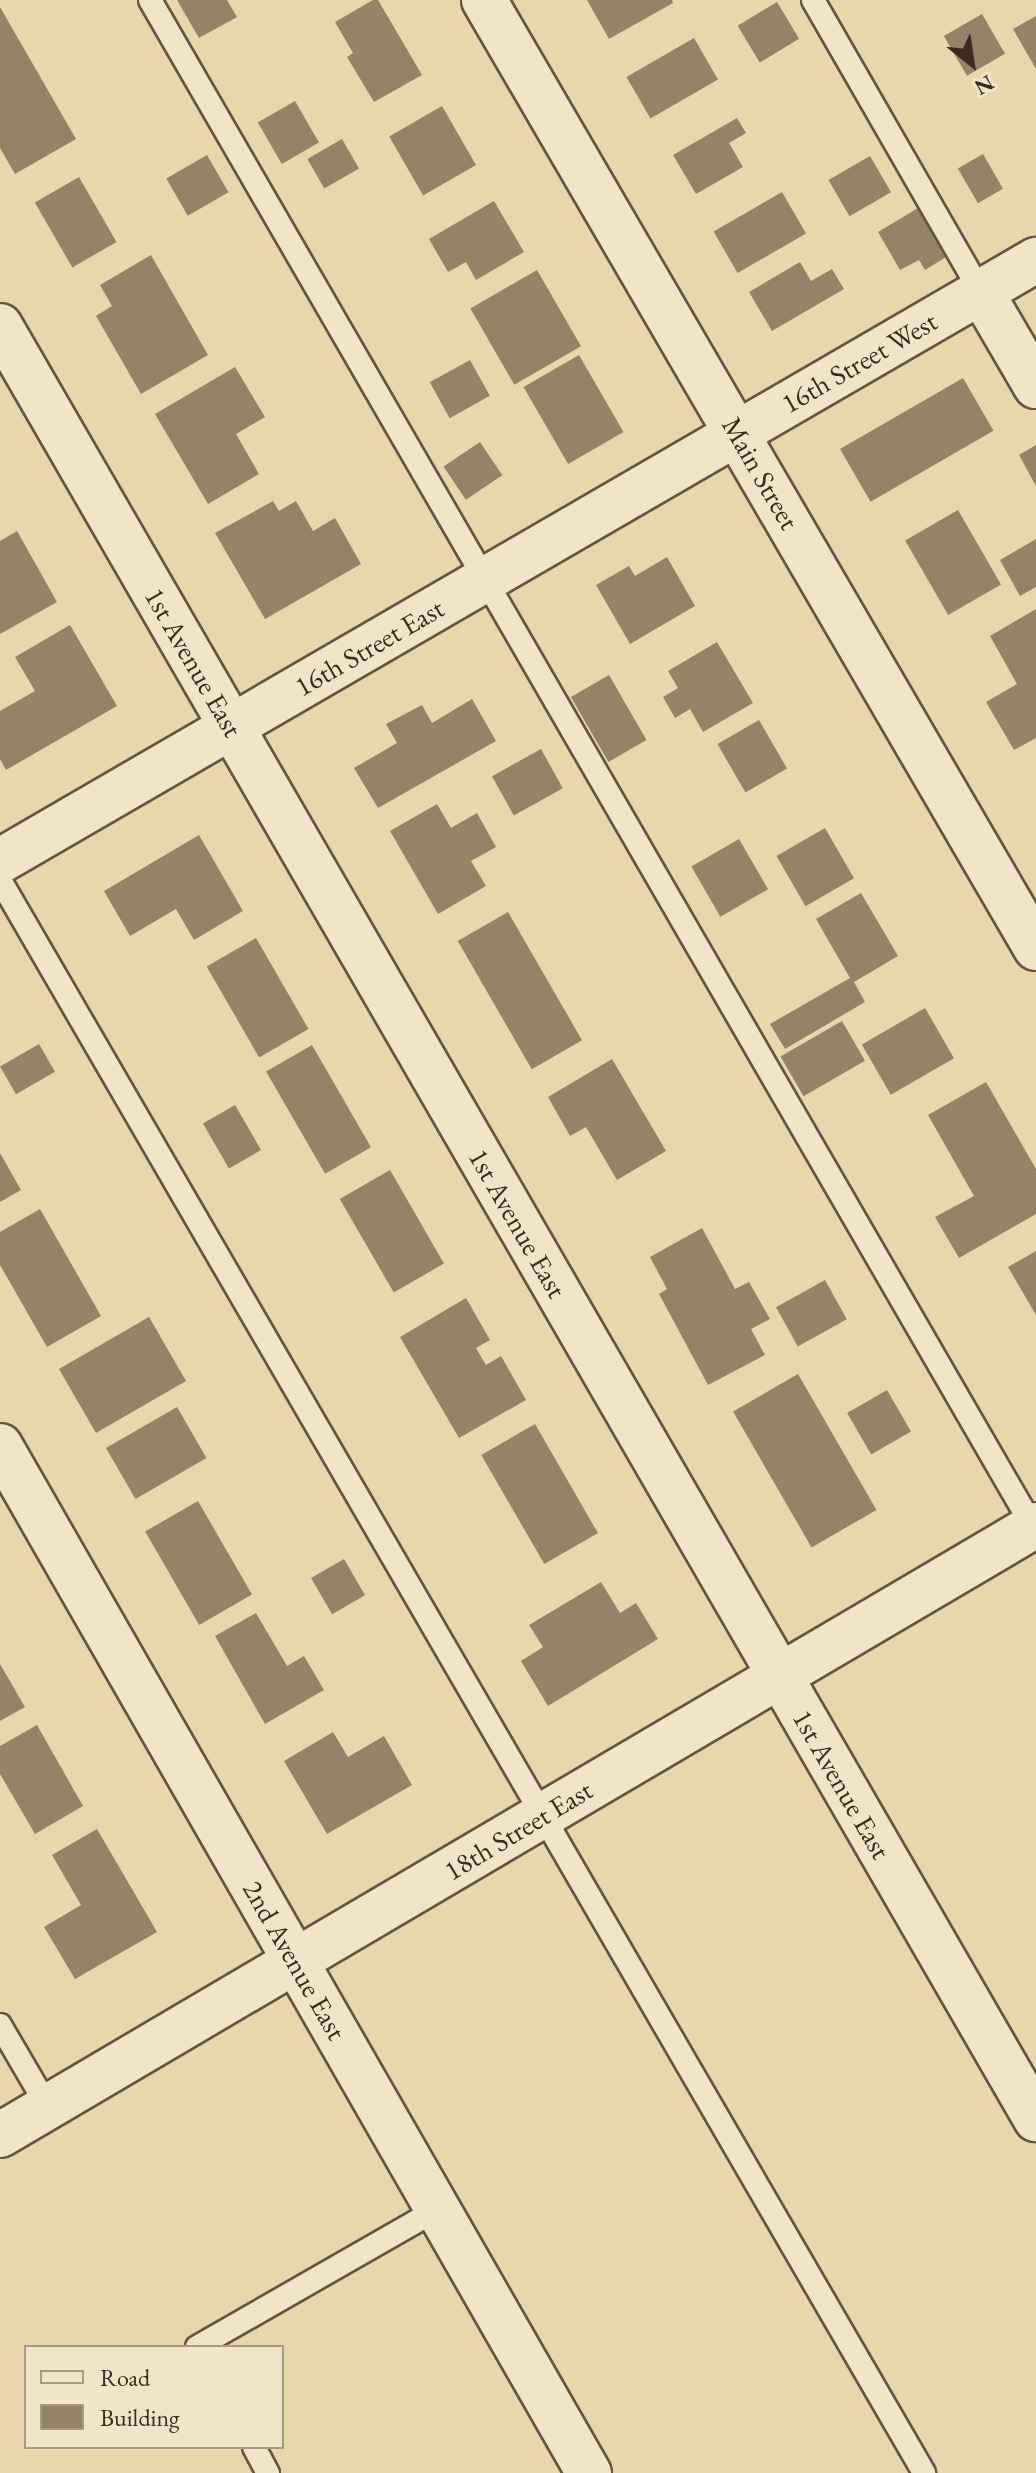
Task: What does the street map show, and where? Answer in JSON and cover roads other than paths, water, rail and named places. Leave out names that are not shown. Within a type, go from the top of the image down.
[{"type":"street","name":"Main Street","points":[[484,0],[1036,948]]},
{"type":"street","name":"16th Street West","points":[[738,433],[1036,260]]},
{"type":"street","points":[[981,292],[1036,386]]},
{"type":"street","name":"1st Avenue East","points":[[0,326],[1036,2119]]},
{"type":"street","name":"16th Street East","points":[[0,861],[738,433]]},
{"type":"street","name":"2nd Avenue East","points":[[0,1446],[589,2473]]},
{"type":"street","name":"18th Street East","points":[[0,2135],[1035,1528]]},
{"type":"lane","points":[[150,0],[1035,1528]]},
{"type":"lane","points":[[813,0],[981,292]]},
{"type":"lane","points":[[0,880],[546,1813],[924,2473]]},
{"type":"lane","points":[[0,2025],[48,2107]]},
{"type":"lane","points":[[200,2345],[438,2209]]},
{"type":"lane","points":[[255,2449],[268,2473]]}]
